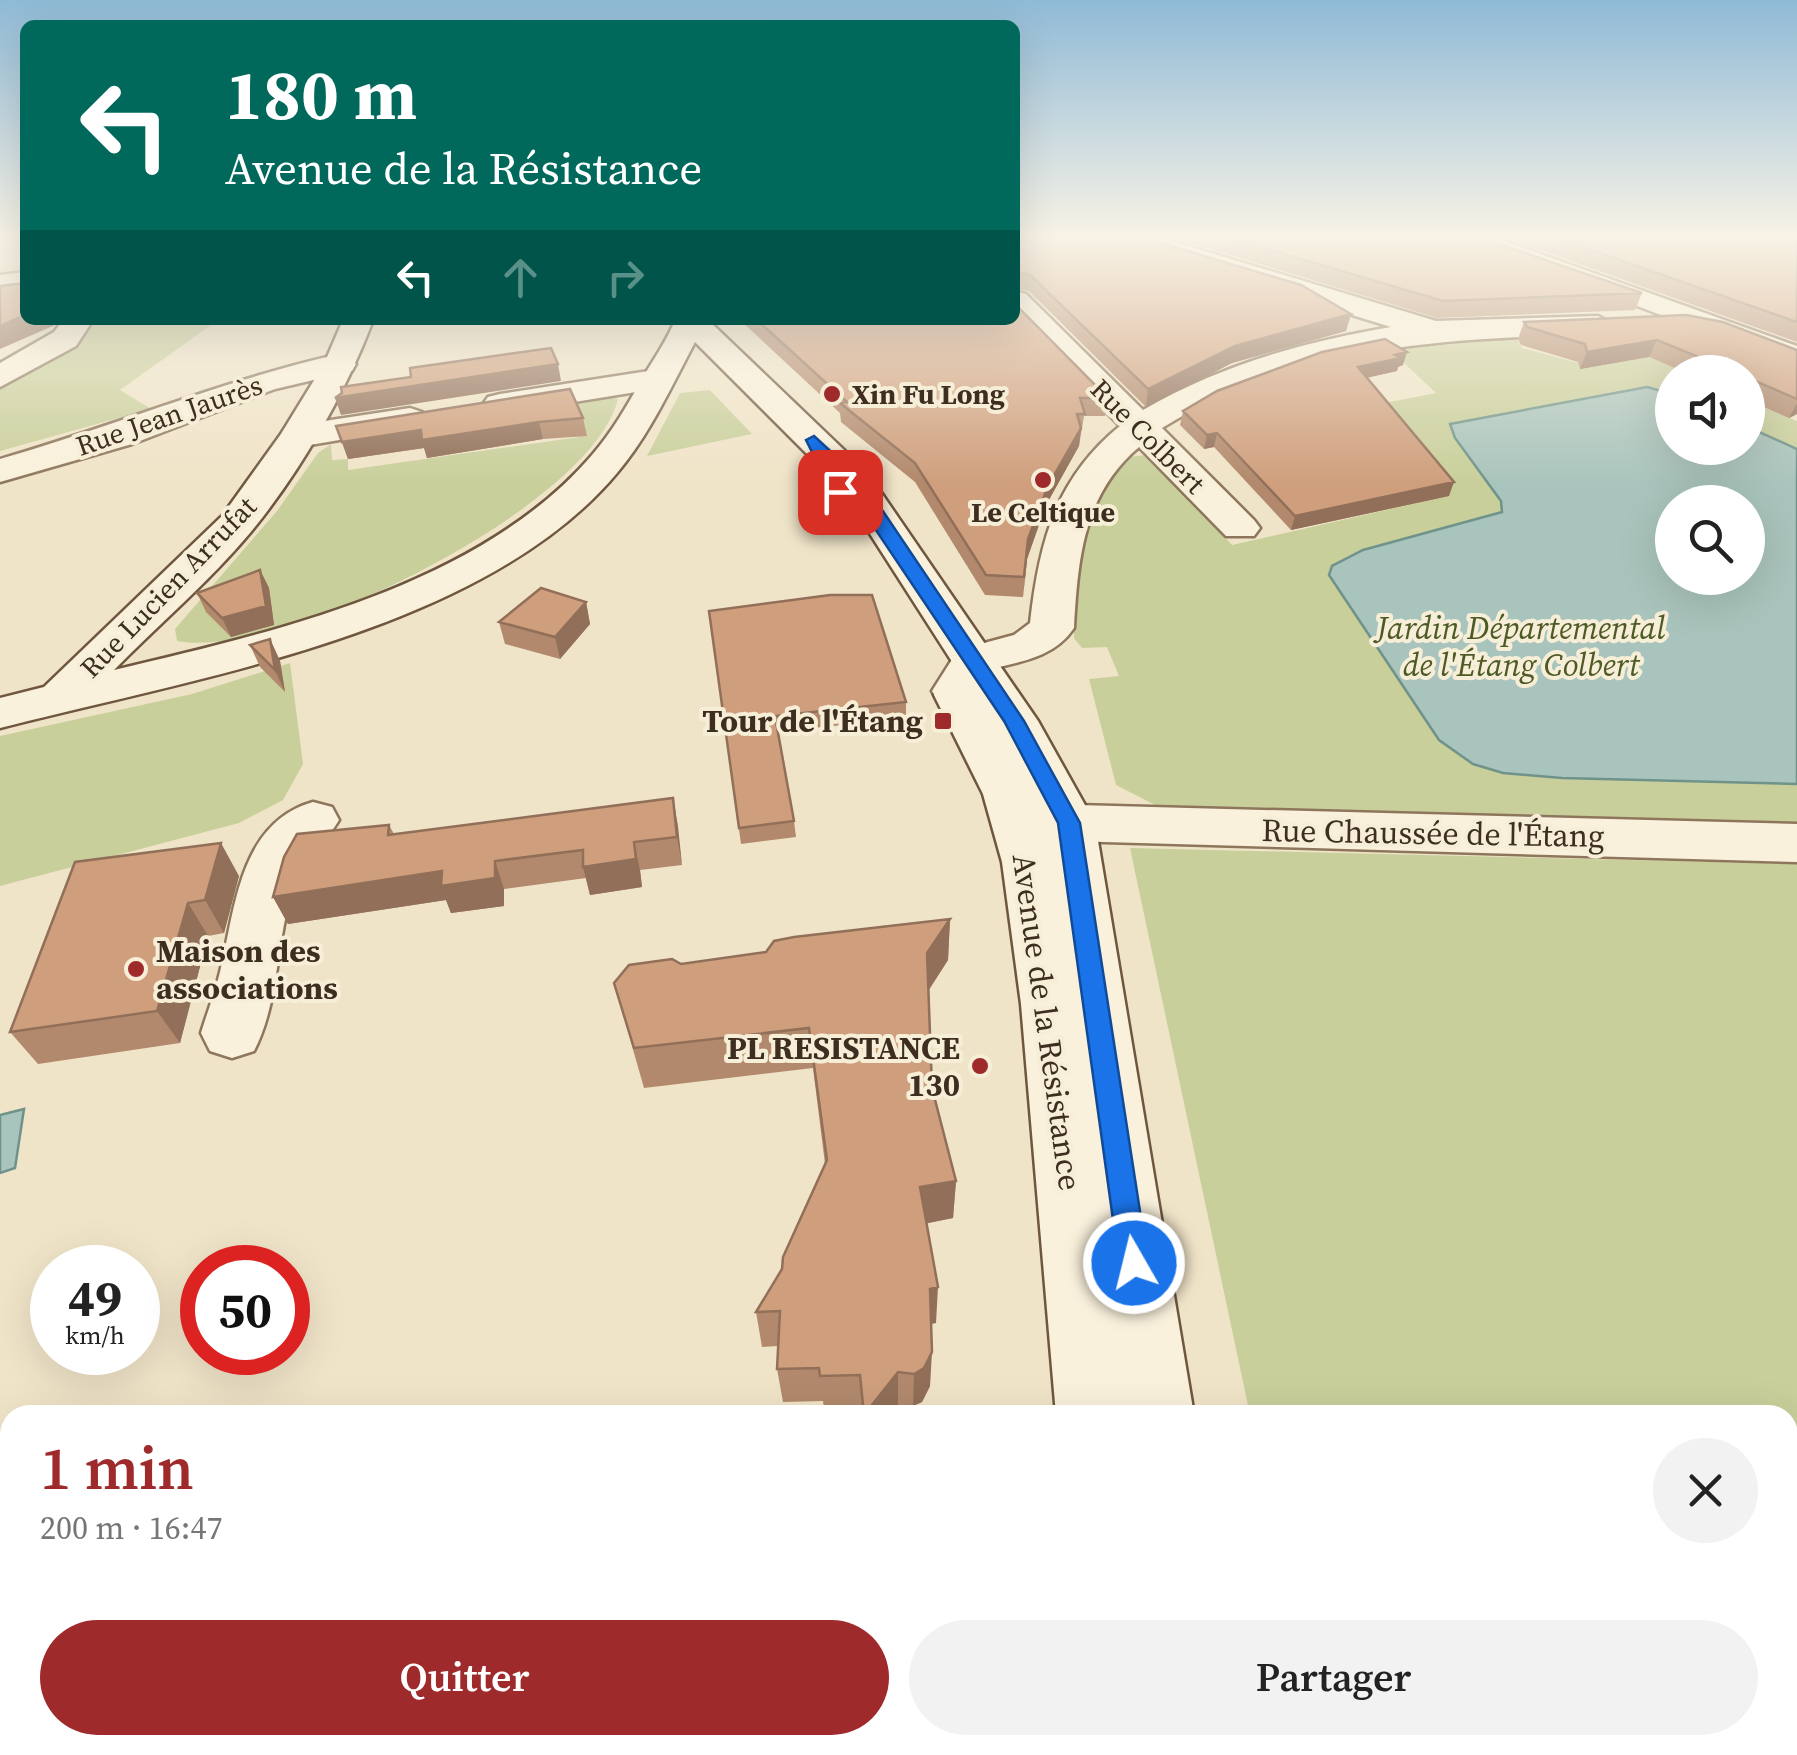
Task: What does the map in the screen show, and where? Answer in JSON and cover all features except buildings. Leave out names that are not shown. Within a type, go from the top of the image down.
[{"type":"street","name":"Rue Colbert","points":[[1033,319],[1240,528]]},
{"type":"street","points":[[1400,319],[1437,330]]},
{"type":"street","points":[[1697,319],[1797,357]]},
{"type":"street","points":[[964,676],[1052,628],[1066,530],[1083,488],[1141,429],[1174,406],[1259,368],[1316,351],[1437,330],[1706,322]]},
{"type":"street","points":[[0,377],[64,340],[74,325]]},
{"type":"street","name":"Rue Lucien Arrufat","points":[[62,695],[236,524],[298,436],[340,364],[356,325]]},
{"type":"street","points":[[0,712],[229,657],[312,632],[452,575],[528,530],[590,480],[627,436],[688,325]]},
{"type":"street","name":"Avenue de la Résistance","points":[[696,325],[814,440],[964,676],[1009,794],[1029,862],[1051,1004],[1094,1405]]},
{"type":"street","name":"Rue Jean Jaurès","points":[[0,471],[119,436],[265,380],[340,364]]},
{"type":"street","points":[[298,436],[656,380]]},
{"type":"street","name":"Avenue de la Résistance","points":[[964,676],[1014,721],[1069,823],[1153,1405]]},
{"type":"street","points":[[1009,794],[1069,823]]},
{"type":"street","points":[[232,1033],[249,975],[265,888],[281,850],[313,820]]},
{"type":"street","name":"Rue Chaussée de l'Étang","points":[[1069,823],[1797,842]]},
{"type":"green space","points":[[83,325],[211,325],[120,390],[151,409],[0,451],[0,386]]},
{"type":"green space","name":"Jardin Départemental de l'Étang Colbert","points":[[1516,337],[1522,348],[1594,367],[1649,357],[1655,360],[1655,465],[1765,465],[1765,407],[1797,421],[1797,823],[1159,807],[1116,785],[1089,679],[1119,676],[1107,647],[1082,648],[1074,638],[1075,586],[1089,521],[1098,500],[1128,457],[1146,455],[1232,545],[1448,496],[1375,405],[1436,393],[1386,346],[1457,344],[1452,340]]},
{"type":"green space","points":[[710,390],[752,434],[647,456],[680,393]]},
{"type":"green space","points":[[618,399],[596,441],[553,485],[494,528],[426,568],[355,602],[286,627],[224,641],[177,641],[175,629],[277,511],[318,453],[331,444],[332,460],[348,459],[348,470],[579,437],[526,410]]},
{"type":"green space","points":[[290,663],[303,764],[283,800],[239,823],[0,886],[0,736],[192,694]]},
{"type":"green space","points":[[1130,848],[1797,864],[1797,1405],[1248,1405]]},
{"type":"water","points":[[1647,387],[1655,389],[1655,465],[1765,465],[1765,435],[1797,449],[1797,784],[1503,773],[1473,764],[1439,740],[1329,575],[1332,566],[1363,550],[1502,512],[1501,501],[1455,438],[1450,424]]},
{"type":"water","points":[[24,1109],[15,1168],[0,1173],[0,1115]]},
{"type":"place","name":"Xin Fu Long","points":[[832,394]]},
{"type":"place","name":"Le Celtique","points":[[1043,480]]},
{"type":"place","name":"Tour de l'Étang","points":[[943,721]]},
{"type":"place","name":"Maison des associations","points":[[136,969]]},
{"type":"place","name":"PL RESISTANCE 130","points":[[980,1066]]},
{"type":"route","points":[[840,492],[814,440],[854,480],[914,570],[1014,721],[1069,823],[1134,1263]]}]
